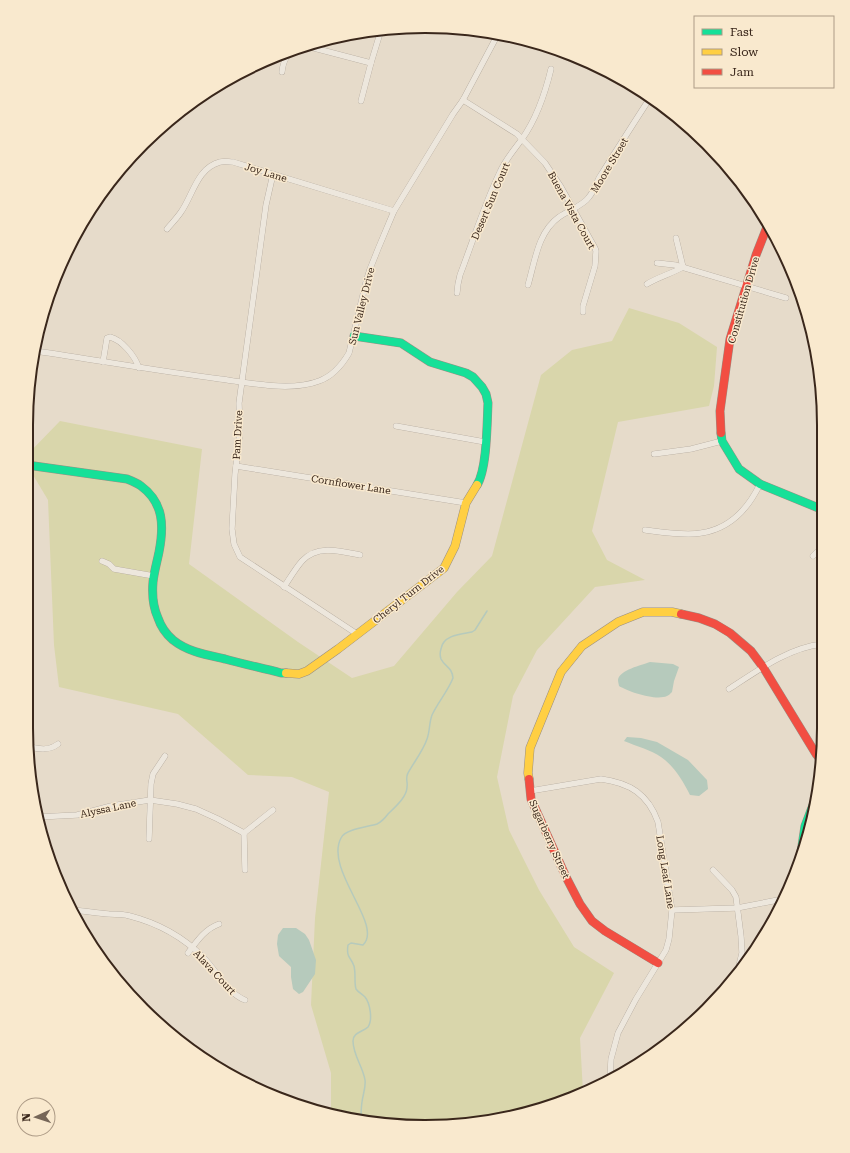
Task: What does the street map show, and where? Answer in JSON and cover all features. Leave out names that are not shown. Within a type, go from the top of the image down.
[{"type":"street","points":[[361,100],[379,36]]},
{"type":"street","name":"Sun Valley Drive","points":[[40,353],[139,368],[276,386],[307,384],[321,381],[330,376],[345,361],[350,353],[370,269],[394,211],[463,100],[495,40]]},
{"type":"street","points":[[314,49],[371,63]]},
{"type":"street","points":[[282,72],[285,59]]},
{"type":"street","name":"Desert Sun Court","points":[[457,293],[460,275],[493,186],[507,158],[522,139],[533,121],[547,87],[551,69]]},
{"type":"street","name":"Buena Vista Court","points":[[463,100],[517,134],[545,162],[573,208],[595,248],[596,257],[595,266],[583,306],[583,312]]},
{"type":"street","name":"Moore Street","points":[[528,285],[545,232],[558,218],[573,208],[581,205],[588,198],[647,102]]},
{"type":"street","name":"Joy Lane","points":[[168,229],[182,212],[199,179],[211,166],[221,162],[233,162],[394,211]]},
{"type":"street","name":"Pam Drive","points":[[273,174],[266,205],[239,403],[240,432],[232,529],[234,544],[240,557],[357,634]]},
{"type":"street","name":"Constitution Drive","points":[[766,232],[756,255],[730,339],[720,411],[722,441],[739,468],[760,484],[817,507]]},
{"type":"street","points":[[676,238],[683,267]]},
{"type":"street","points":[[657,263],[683,267],[786,298]]},
{"type":"street","points":[[647,284],[683,267]]},
{"type":"street","name":"Cheryl Turn Drive","points":[[33,465],[127,479],[140,484],[155,499],[161,516],[162,526],[154,576],[153,598],[157,619],[161,628],[168,636],[184,648],[196,652],[281,673],[299,674],[307,671],[444,568],[455,546],[466,503],[479,482],[484,462],[488,403],[486,394],[482,387],[473,377],[466,373],[430,362],[401,343],[354,336]]},
{"type":"street","points":[[103,362],[108,338],[110,337],[117,340],[132,354],[137,361],[139,368]]},
{"type":"street","points":[[396,426],[485,442]]},
{"type":"street","points":[[654,454],[691,449],[722,441]]},
{"type":"street","name":"Cornflower Lane","points":[[236,466],[466,503]]},
{"type":"street","points":[[645,530],[700,534],[726,525],[749,503],[760,484]]},
{"type":"street","points":[[284,587],[302,561],[310,554],[322,551],[337,550],[360,555]]},
{"type":"street","points":[[813,556],[817,552]]},
{"type":"street","points":[[102,561],[109,564],[114,569],[154,576]]},
{"type":"street","name":"Sugarberry Street","points":[[658,963],[605,931],[592,921],[580,904],[566,877],[531,799],[528,773],[530,748],[561,672],[582,646],[618,622],[643,612],[672,612],[699,618],[716,624],[736,637],[751,651],[763,667],[816,754]]},
{"type":"street","points":[[729,689],[763,667],[792,652],[817,645]]},
{"type":"street","points":[[34,748],[47,749],[58,744]]},
{"type":"street","points":[[149,839],[151,784],[154,774],[165,756]]},
{"type":"street","name":"Long Leaf Lane","points":[[530,791],[601,780],[623,784],[634,789],[642,796],[655,813],[658,822],[672,910],[669,939],[666,950],[636,999],[618,1033],[611,1059],[610,1073]]},
{"type":"street","name":"Alyssa Lane","points":[[44,817],[77,815],[111,806],[150,800],[186,806],[218,819],[244,833]]},
{"type":"street","points":[[245,870],[244,833],[273,810]]},
{"type":"street","points":[[713,870],[732,890],[736,897],[741,936],[742,953],[740,961]]},
{"type":"street","points":[[672,910],[738,908],[777,901]]},
{"type":"street","name":"Alava Court","points":[[78,911],[130,916],[167,930],[205,958],[233,993],[239,998],[245,1000]]},
{"type":"street","points":[[188,953],[206,930],[219,924]]},
{"type":"shaded area","points":[[629,308],[679,323],[717,347],[714,386],[709,406],[618,422],[592,531],[607,560],[645,580],[595,587],[537,650],[513,696],[497,777],[509,830],[539,890],[574,947],[614,973],[580,1038],[583,1087],[526,1107],[476,1117],[425,1120],[399,1119],[374,1117],[331,1108],[331,1073],[311,1005],[315,918],[329,792],[292,777],[248,775],[178,714],[59,687],[54,645],[48,500],[33,475],[33,449],[60,421],[202,449],[189,564],[298,642],[352,678],[394,666],[457,592],[492,556],[541,375],[572,350],[612,341]]},
{"type":"shaded area","points":[[650,662],[673,664],[679,667],[672,692],[669,695],[662,697],[650,697],[629,691],[619,686],[618,680],[622,673],[631,668]]},
{"type":"shaded area","points":[[627,737],[641,738],[657,742],[688,760],[707,780],[708,789],[699,796],[690,795],[678,774],[666,761],[653,752],[624,741]]},
{"type":"shaded area","points":[[283,928],[296,928],[305,934],[309,940],[316,960],[315,974],[303,992],[299,994],[293,989],[291,967],[279,956],[277,944],[278,935]]},
{"type":"waterway","points":[[361,1114],[365,1080],[353,1046],[353,1038],[356,1034],[366,1029],[370,1024],[370,1012],[367,1000],[356,989],[354,966],[348,955],[348,945],[351,943],[363,945],[367,936],[366,924],[340,865],[338,851],[341,838],[347,832],[378,823],[403,798],[406,791],[407,775],[421,752],[428,736],[432,715],[453,678],[450,669],[441,659],[440,653],[442,644],[453,636],[475,630],[487,611]]},
{"type":"traffic: fast","points":[[354,336],[401,343],[430,362],[466,373],[473,377],[482,387],[486,394],[488,403],[487,434],[485,458],[477,485]]},
{"type":"traffic: fast","points":[[721,433],[722,441],[739,469],[760,484],[817,507]]},
{"type":"traffic: fast","points":[[33,466],[127,479],[141,486],[149,493],[158,507],[162,524],[161,542],[153,578],[153,596],[156,614],[166,633],[179,644],[198,652],[286,673]]},
{"type":"traffic: slow","points":[[286,673],[299,674],[307,671],[444,568],[455,546],[466,503],[477,485]]},
{"type":"traffic: slow","points":[[529,779],[530,748],[561,672],[582,646],[618,622],[643,612],[672,612],[681,614]]},
{"type":"traffic: jam","points":[[721,433],[720,411],[730,339],[756,255],[765,231]]},
{"type":"traffic: jam","points":[[681,614],[699,618],[715,624],[730,633],[751,651],[763,667],[816,754]]},
{"type":"traffic: jam","points":[[529,779],[531,799],[566,877],[580,904],[592,921],[605,931],[658,963]]}]
